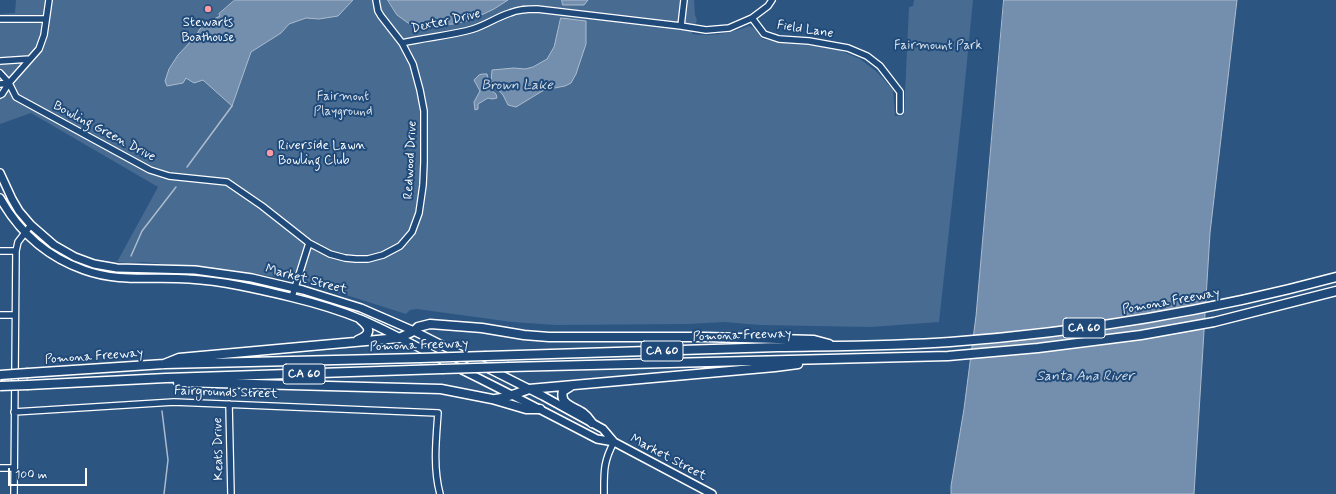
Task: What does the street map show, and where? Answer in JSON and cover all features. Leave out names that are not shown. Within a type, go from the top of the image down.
[{"type":"highway","name":"Pomona Freeway","points":[[0,375],[164,364],[949,342],[1092,327],[1139,320],[1283,292],[1336,277]]},
{"type":"highway","name":"Pomona Freeway","points":[[0,386],[166,378],[442,369],[948,356],[1038,348],[1120,338],[1214,322],[1336,291]]},
{"type":"highway","points":[[354,342],[363,338],[368,333],[368,326],[361,320]]},
{"type":"highway","points":[[164,364],[179,358],[399,338],[420,326],[430,324],[482,328],[524,335],[549,337],[704,337],[814,340],[838,346]]},
{"type":"highway","points":[[492,399],[504,398],[510,394],[529,390],[775,367],[833,359]]},
{"type":"highway","points":[[166,378],[181,383],[440,389],[492,399],[526,409],[540,409]]},
{"type":"highway","points":[[571,386],[564,391],[562,397],[563,400],[584,414],[592,424]]},
{"type":"main road","name":"Market Street","points":[[0,173],[19,211],[31,226],[58,247],[76,257],[117,268],[183,270],[220,273],[252,278],[294,288],[361,308],[414,330],[603,429],[614,442]]},
{"type":"main road","name":"Market Street","points":[[0,198],[12,218],[40,247],[68,263],[84,270],[103,276],[122,278],[187,278],[218,282],[249,287],[323,306],[361,320],[399,338],[597,439],[614,442],[712,494]]},
{"type":"street","points":[[0,95],[39,49],[44,35],[50,0]]},
{"type":"street","name":"Redwood Drive","points":[[309,243],[330,254],[356,260],[368,259],[383,255],[400,246],[412,232],[419,213],[423,191],[424,162],[424,110],[420,90],[413,64],[402,43],[378,11],[376,0]]},
{"type":"street","points":[[684,0],[681,26],[706,30],[729,28],[752,18],[768,6],[772,0]]},
{"type":"street","name":"Dexter Drive","points":[[402,43],[481,27],[508,13],[521,9],[537,9],[681,26]]},
{"type":"street","name":"Field Lane","points":[[752,18],[764,34],[780,39],[810,41],[848,48],[867,56],[880,66],[900,92],[900,111]]},
{"type":"street","points":[[0,19],[46,19]]},
{"type":"street","points":[[0,61],[30,59]]},
{"type":"street","points":[[0,73],[9,83]]},
{"type":"street","points":[[0,84],[9,83]]},
{"type":"street","name":"Bowling Green Drive","points":[[9,83],[16,97],[150,170],[163,175],[227,182],[262,206],[309,243]]},
{"type":"street","points":[[14,494],[16,251],[18,242],[31,226]]},
{"type":"street","points":[[292,297],[309,243]]},
{"type":"street","points":[[0,250],[16,251]]},
{"type":"street","points":[[0,315],[15,315]]},
{"type":"street","name":"Fairgrounds Street","points":[[14,412],[148,402],[174,402],[438,413],[436,479],[440,494]]},
{"type":"street","name":"Keats Drive","points":[[229,404],[231,494]]},
{"type":"street","points":[[604,494],[605,462],[614,442]]},
{"type":"street","points":[[0,468],[14,468]]},
{"type":"green space","points":[[16,0],[694,0],[695,15],[697,20],[692,34],[721,34],[749,26],[754,28],[762,39],[834,48],[860,59],[877,72],[893,90],[895,116],[904,115],[909,7],[913,6],[914,0],[973,0],[939,322],[871,327],[760,325],[724,322],[688,324],[556,325],[512,322],[417,309],[410,310],[406,314],[296,279],[144,262],[117,262],[158,187],[31,113],[0,124],[0,14],[15,13]]},
{"type":"water","points":[[235,0],[353,0],[338,16],[319,19],[306,18],[289,24],[281,33],[251,52],[232,106],[203,80],[194,83],[186,78],[183,83],[167,86],[165,81],[169,69],[178,55],[207,21],[208,22],[220,16],[219,14]]},
{"type":"water","points":[[388,0],[508,0],[494,9],[471,20],[426,28],[415,28],[397,15]]},
{"type":"water","points":[[562,0],[588,0],[584,5],[563,5]]},
{"type":"water","name":"Santa Ana River","points":[[1004,0],[1237,0],[1210,233],[1194,494],[951,494],[976,316]]},
{"type":"water","name":"Brown Lake","points":[[561,18],[586,21],[586,44],[576,74],[571,83],[565,86],[544,90],[516,107],[508,105],[503,95],[491,82],[492,70],[514,68],[525,69],[533,67],[547,59],[554,47]]},
{"type":"water","points":[[487,74],[491,90],[496,94],[497,98],[488,98],[478,104],[478,109],[475,110],[474,102],[480,91],[474,80],[479,75]]},
{"type":"waterway","points":[[187,167],[232,106]]},
{"type":"waterway","points":[[131,256],[142,231],[176,187]]},
{"type":"waterway","points":[[162,411],[168,460],[164,494]]},
{"type":"place","name":"Stewarts Boathouse","points":[[208,9]]},
{"type":"place","name":"Riverside Lawn Bowling Club","points":[[270,153]]},
{"type":"park label","name":"Fairmount Park","points":[[938,46]]},
{"type":"park label","name":"Fairmont Playground","points":[[343,104]]}]
